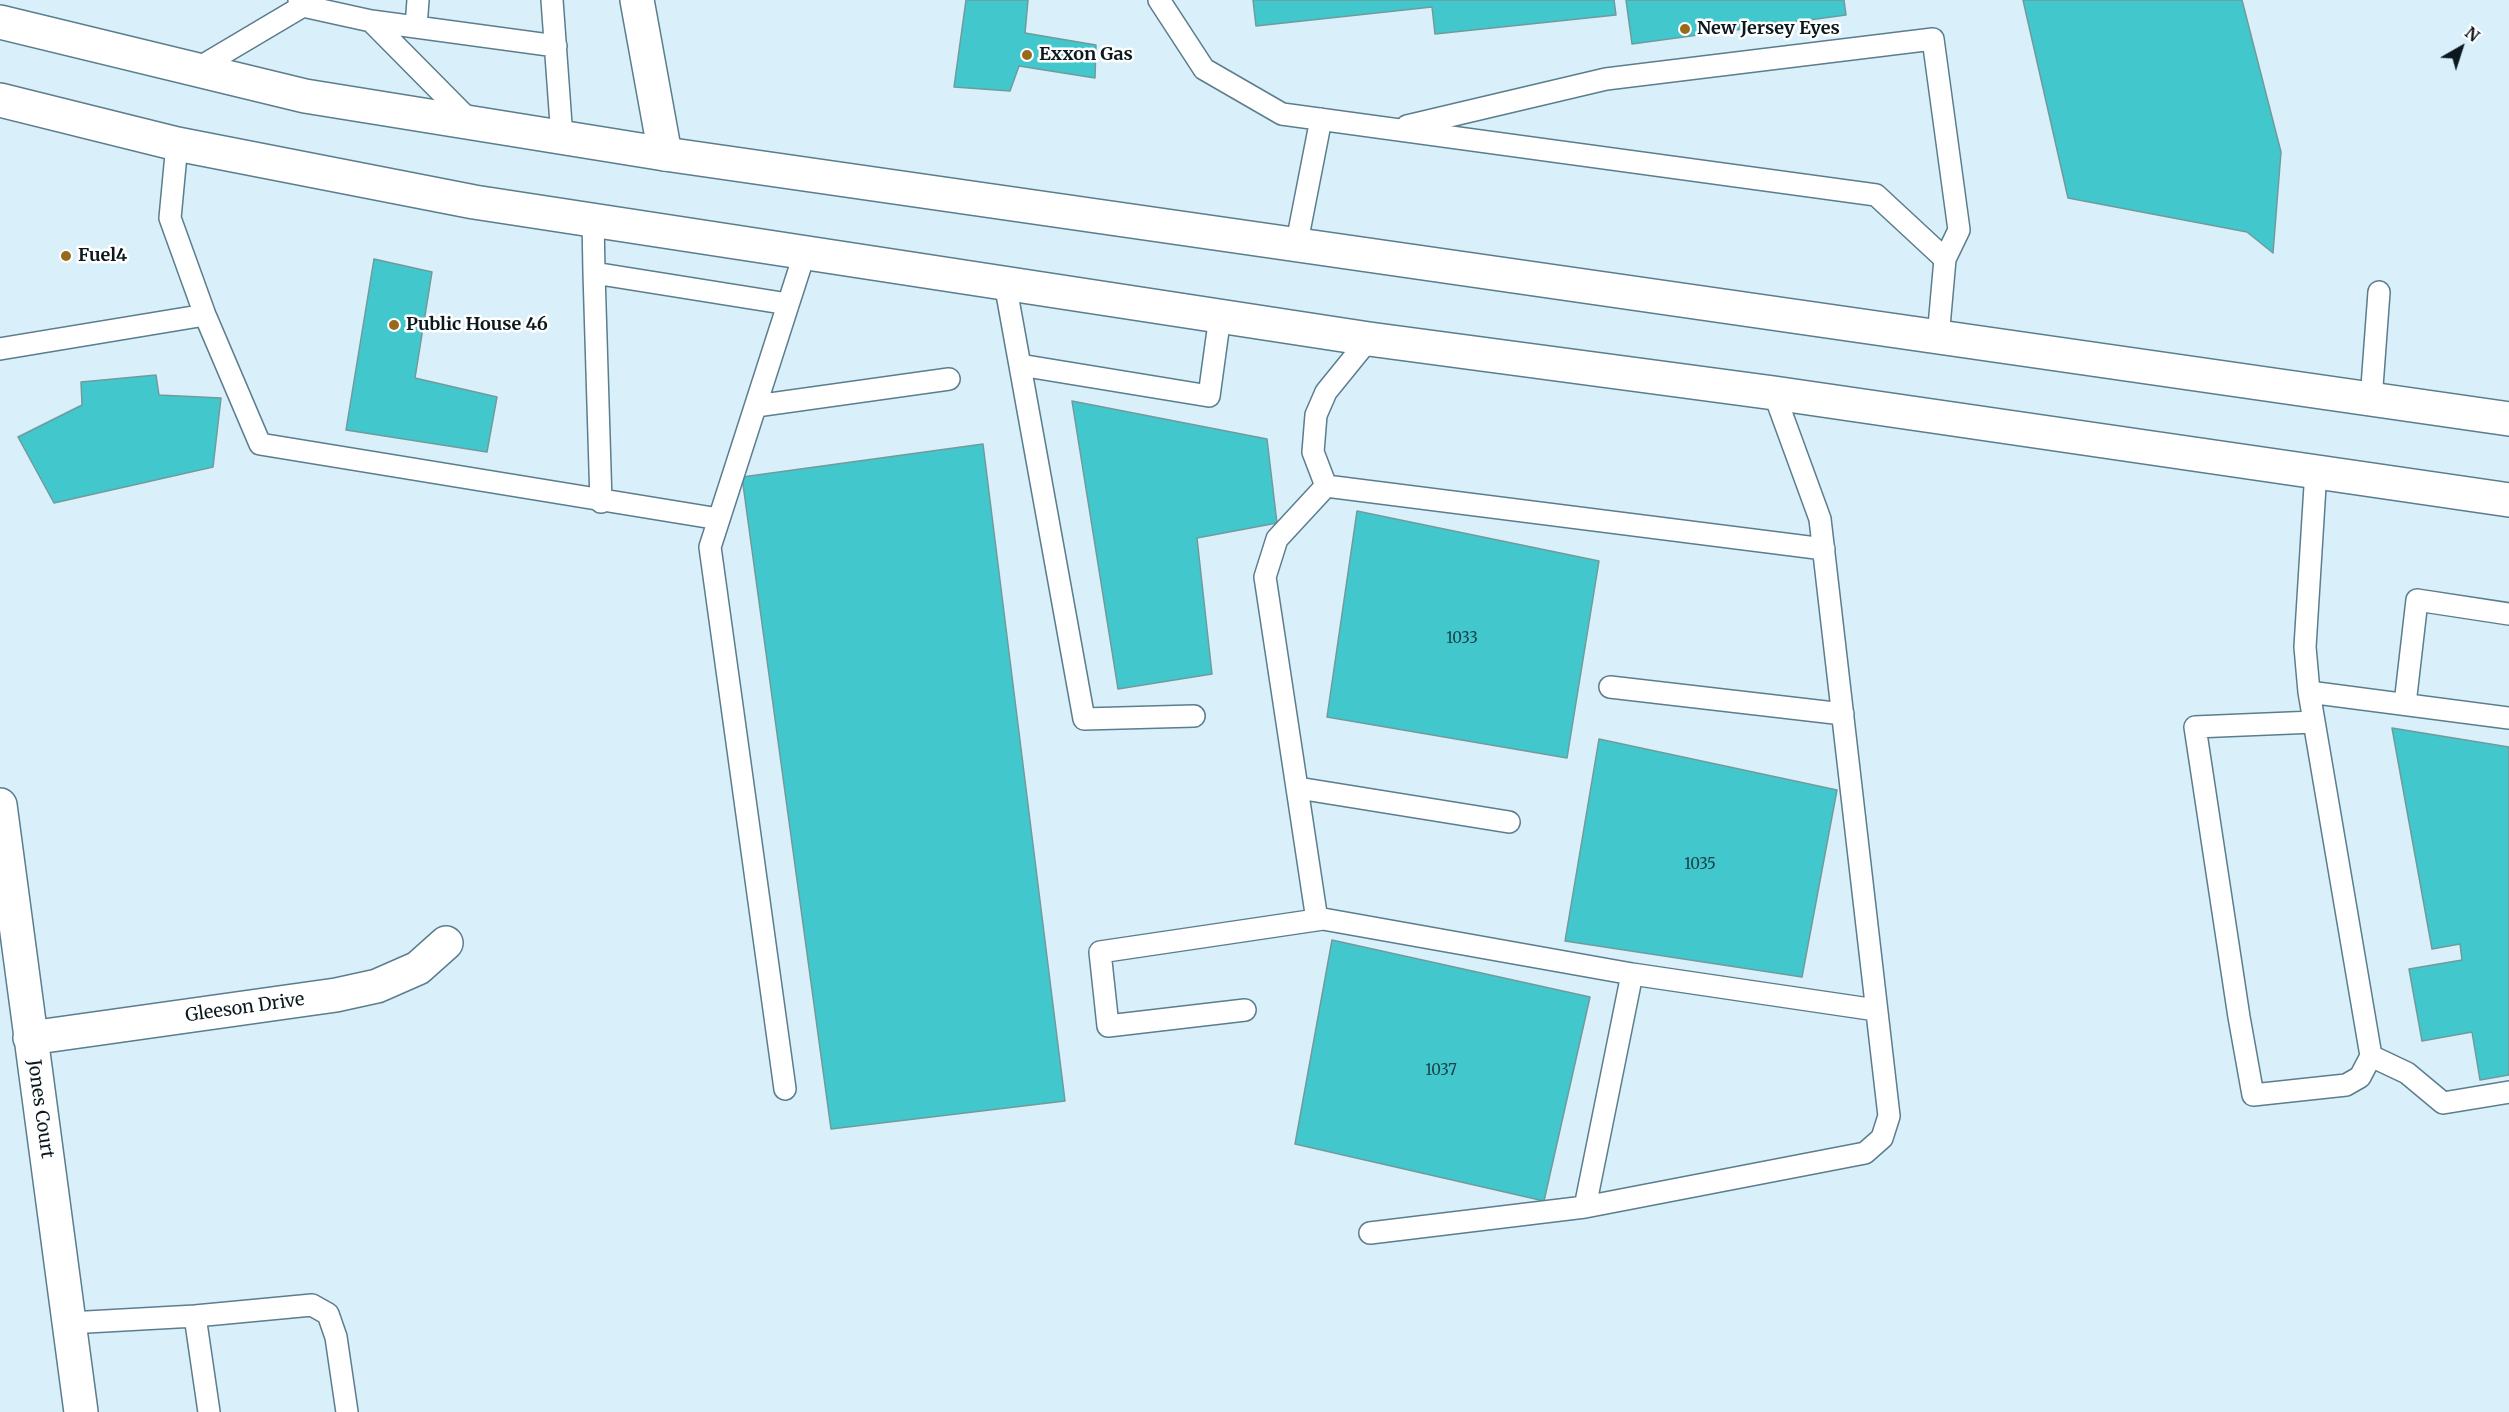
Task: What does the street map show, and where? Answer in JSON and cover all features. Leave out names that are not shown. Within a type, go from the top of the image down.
[{"type":"main road","points":[[637,0],[665,154]]},
{"type":"main road","points":[[0,22],[305,96],[472,124],[1296,247],[2509,419]]},
{"type":"main road","points":[[0,100],[177,144],[474,202],[1369,339],[1774,393],[2316,470],[2509,500]]},
{"type":"main road","name":"Jones Court","points":[[0,805],[81,1412]]},
{"type":"main road","name":"Gleeson Drive","points":[[30,1038],[336,995],[378,986],[418,968],[446,943]]},
{"type":"lane","points":[[416,27],[418,0]]},
{"type":"lane","points":[[552,0],[562,138]]},
{"type":"lane","points":[[1159,0],[1204,69],[1282,114],[1876,195],[1945,259]]},
{"type":"lane","points":[[195,70],[301,3],[370,21],[556,46]]},
{"type":"lane","points":[[370,21],[472,124]]},
{"type":"lane","points":[[1395,129],[1606,79],[1933,39],[1959,230],[1945,259],[1938,338]]},
{"type":"lane","points":[[1296,247],[1321,119]]},
{"type":"lane","points":[[177,144],[170,218],[205,315],[260,444],[601,502],[719,519]]},
{"type":"lane","points":[[593,219],[601,502]]},
{"type":"lane","points":[[785,1089],[710,547],[805,252]]},
{"type":"lane","points":[[594,273],[788,304]]},
{"type":"lane","points":[[1005,283],[1084,719],[1194,716]]},
{"type":"lane","points":[[2371,400],[2379,292]]},
{"type":"lane","points":[[0,349],[205,315]]},
{"type":"lane","points":[[1020,364],[1209,396],[1220,316]]},
{"type":"lane","points":[[1326,486],[1313,452],[1316,415],[1326,392],[1369,339]]},
{"type":"lane","points":[[756,406],[949,380]]},
{"type":"lane","points":[[1370,1233],[1585,1207],[1865,1154],[1882,1138],[1889,1116],[1820,519],[1774,393]]},
{"type":"lane","points":[[2314,722],[2195,727],[2253,1095],[2346,1085],[2360,1077],[2371,1056],[2309,692],[2305,646],[2316,470]]},
{"type":"lane","points":[[1326,486],[1824,549]]},
{"type":"lane","points":[[1317,920],[1264,577],[1277,539],[1326,486]]},
{"type":"lane","points":[[2405,704],[2417,600],[2509,614]]},
{"type":"lane","points":[[1610,687],[1843,714]]},
{"type":"lane","points":[[2309,692],[2509,718]]},
{"type":"lane","points":[[1298,788],[1509,822]]},
{"type":"lane","points":[[1245,1010],[1108,1026],[1100,952],[1317,920],[1632,974],[1876,1010]]},
{"type":"lane","points":[[1585,1207],[1632,974]]},
{"type":"lane","points":[[2371,1056],[2407,1073],[2443,1103],[2509,1092]]},
{"type":"lane","points":[[69,1323],[195,1316],[312,1305],[328,1314],[336,1337],[347,1412]]},
{"type":"lane","points":[[195,1316],[209,1412]]},
{"type":"building","name":"Exxon Gas","points":[[966,0],[1028,0],[1025,33],[1096,45],[1095,78],[1019,66],[1010,91],[954,87]]},
{"type":"building","points":[[1253,0],[1614,0],[1616,15],[1435,34],[1432,7],[1256,26]]},
{"type":"building","name":"New Jersey Eyes","points":[[1626,0],[1844,0],[1846,15],[1632,44]]},
{"type":"building","points":[[2023,0],[2242,0],[2281,152],[2273,253],[2247,232],[2068,198]]},
{"type":"building","name":"Public House 46","points":[[374,259],[432,272],[415,378],[497,397],[487,452],[346,430]]},
{"type":"building","points":[[156,375],[159,395],[221,398],[213,467],[54,503],[18,437],[82,405],[81,382]]},
{"type":"building","points":[[1072,401],[1267,439],[1277,523],[1197,538],[1212,674],[1118,689]]},
{"type":"building","points":[[983,444],[1065,1101],[831,1129],[742,477]]},
{"type":"building","points":[[1357,511],[1599,561],[1567,758],[1327,717]]},
{"type":"building","points":[[2392,728],[2509,747],[2509,1075],[2480,1080],[2472,1032],[2422,1041],[2409,969],[2462,960],[2460,944],[2432,949]]},
{"type":"building","points":[[1599,739],[1837,790],[1802,977],[1565,941]]},
{"type":"building","points":[[1332,940],[1590,997],[1544,1201],[1295,1144]]},
{"type":"place","name":"New Jersey Eyes","points":[[1685,29]]},
{"type":"place","name":"Exxon Gas","points":[[1027,55]]},
{"type":"place","name":"Fuel4","points":[[66,256]]},
{"type":"place","name":"Public House 46","points":[[394,325]]}]
